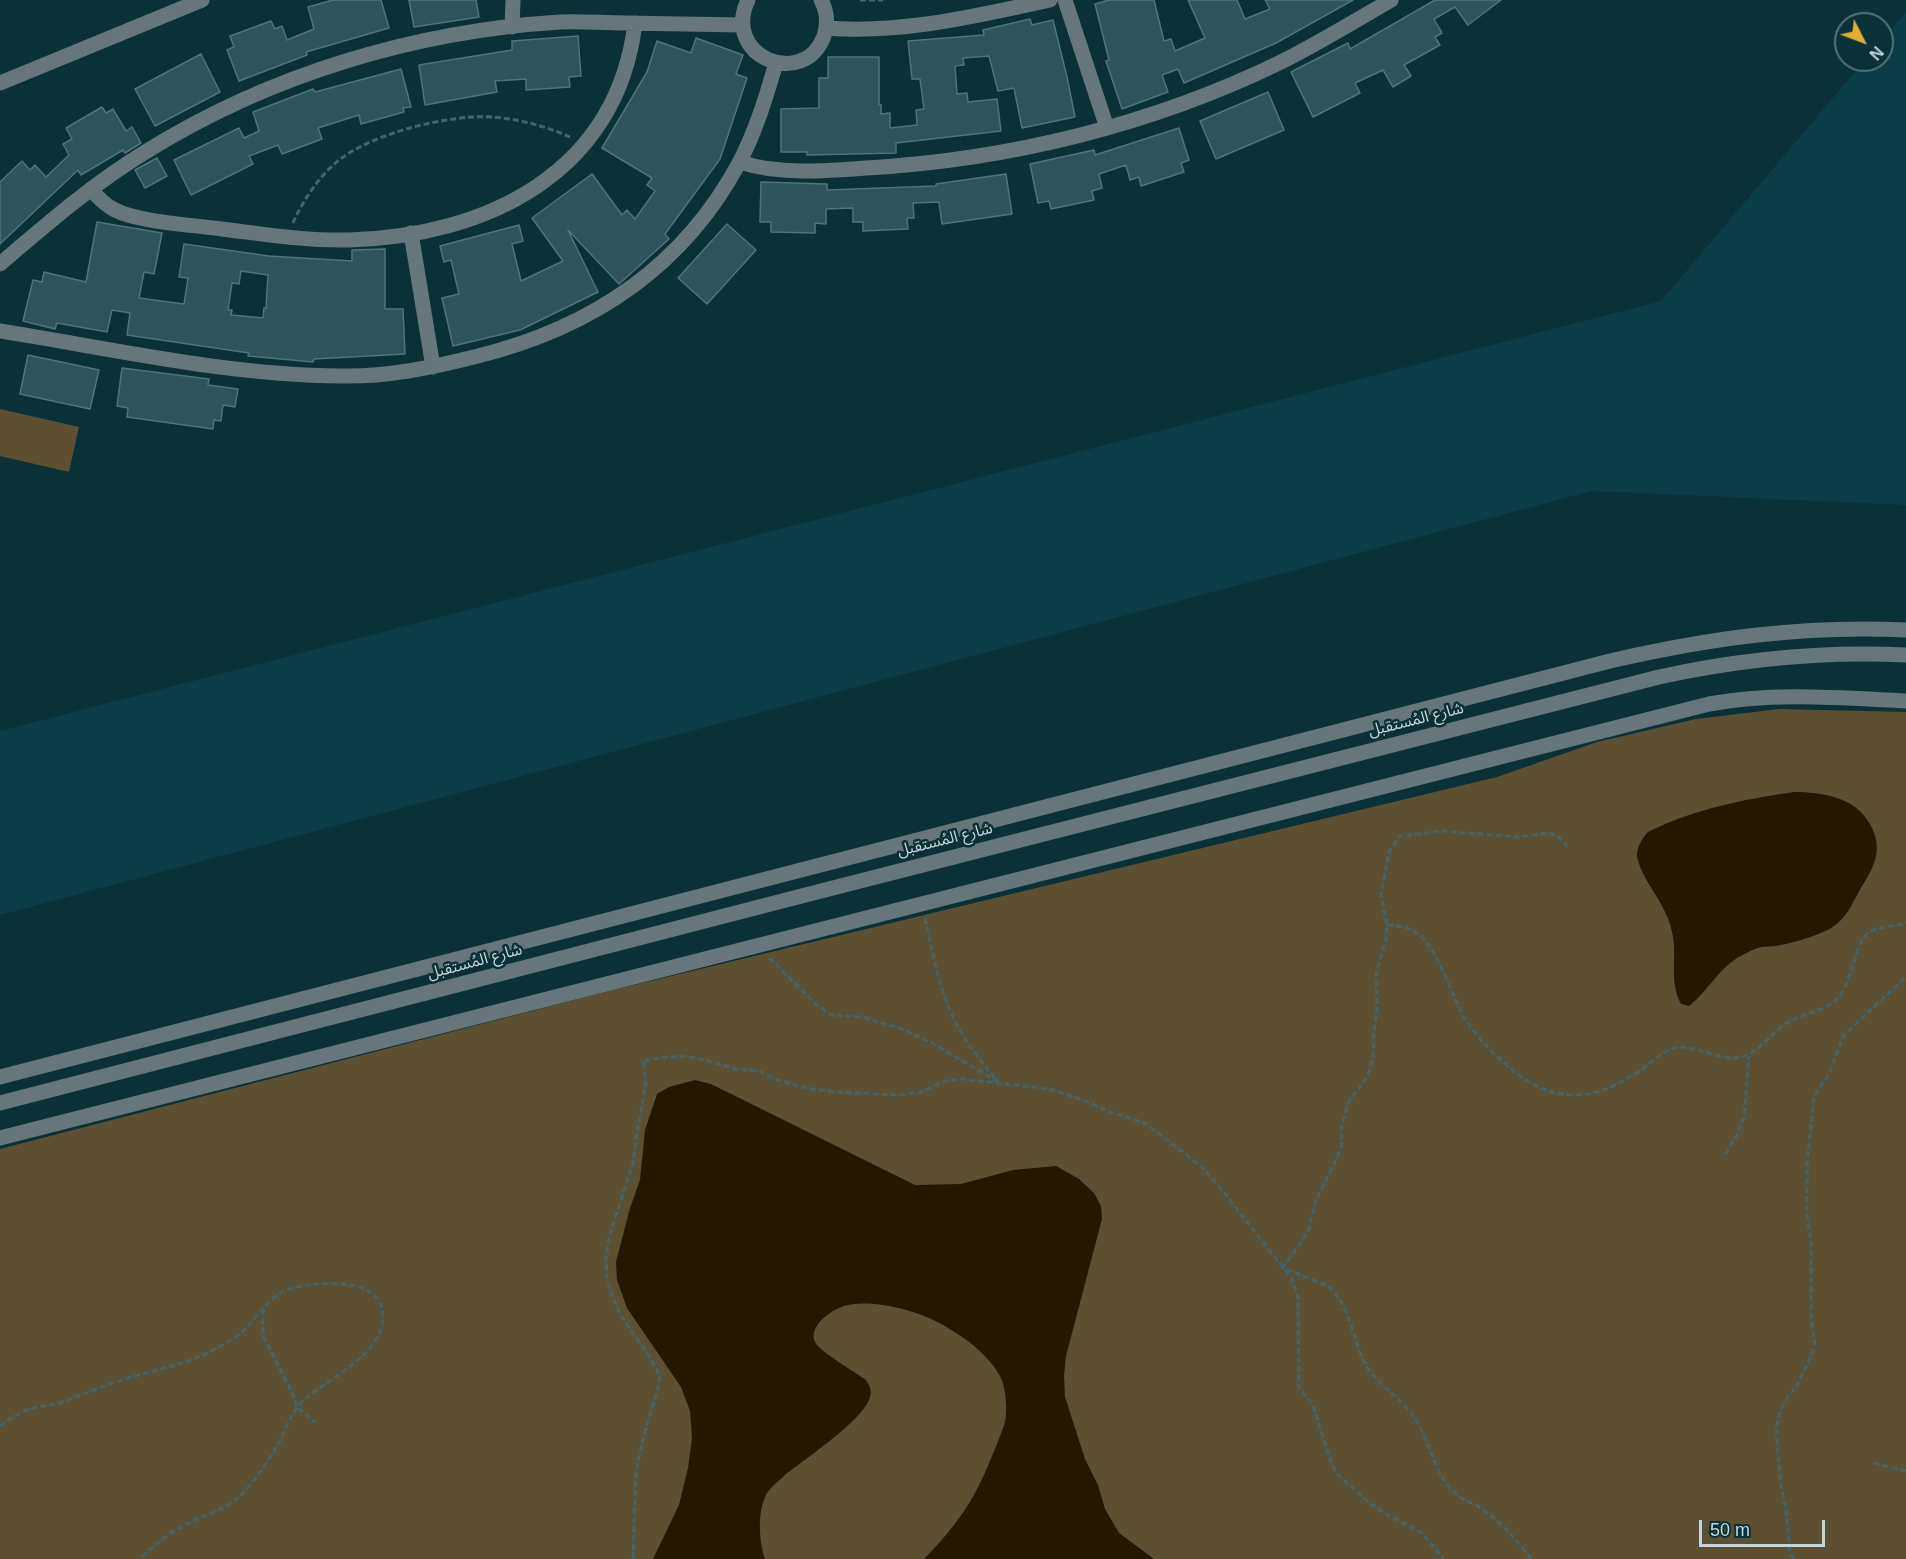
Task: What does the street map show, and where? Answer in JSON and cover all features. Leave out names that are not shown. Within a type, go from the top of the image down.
[{"type":"street","points":[[0,83],[202,0]]},
{"type":"street","points":[[512,27],[513,0]]},
{"type":"street","points":[[748,0],[743,13],[742,25],[749,45],[757,53],[776,63],[798,61],[808,56],[823,39],[827,17],[821,0]]},
{"type":"street","points":[[826,28],[874,28],[953,20],[1050,0]]},
{"type":"street","points":[[1065,0],[1107,128]]},
{"type":"street","points":[[740,162],[760,169],[772,170],[894,167],[982,156],[1107,128],[1242,80],[1317,43],[1391,0]]},
{"type":"street","points":[[0,264],[91,189],[147,150],[232,105],[322,69],[396,47],[512,27],[562,22],[742,25]]},
{"type":"street","points":[[91,189],[108,206],[125,214],[288,236],[347,240],[381,238],[464,220],[523,196],[556,173],[585,144],[610,108],[620,87],[633,43],[635,23]]},
{"type":"street","points":[[0,331],[185,363],[268,373],[341,376],[376,376],[433,367],[526,342],[567,326],[613,302],[682,243],[710,207],[740,162],[757,123],[776,63]]},
{"type":"street","points":[[411,233],[433,367]]},
{"type":"street","name":"شارع المُستقبل","points":[[0,1077],[1610,661],[1700,642],[1756,634],[1834,629],[1906,630]]},
{"type":"street","name":"شارع المُستقبل","points":[[0,1103],[1659,677],[1715,666],[1795,656],[1836,653],[1906,655]]},
{"type":"street","points":[[0,1138],[1709,704],[1779,696],[1906,701]]},
{"type":"path","points":[[860,0],[883,0]]},
{"type":"path","points":[[288,236],[299,209],[308,195],[344,156],[367,143],[404,130],[474,117],[520,121],[551,129],[585,144]]},
{"type":"path","points":[[1283,1268],[1308,1232],[1316,1200],[1342,1144],[1341,1130],[1348,1103],[1367,1077],[1373,1059],[1377,1010],[1376,974],[1386,939],[1387,926],[1381,895],[1389,852],[1400,836],[1442,831],[1518,837],[1548,833],[1558,836],[1568,847]]},
{"type":"path","points":[[921,904],[949,1010],[980,1059],[999,1083]]},
{"type":"path","points":[[1387,926],[1409,929],[1421,937],[1436,958],[1467,1022],[1482,1040],[1514,1070],[1531,1083],[1544,1089],[1559,1094],[1580,1095],[1604,1091],[1627,1080],[1662,1054],[1677,1047],[1733,1058],[1749,1056],[1785,1024],[1838,998],[1848,981],[1861,941],[1868,932],[1906,923]]},
{"type":"path","points":[[757,946],[817,1005],[831,1015],[862,1017],[902,1029],[932,1043],[999,1083]]},
{"type":"path","points":[[1794,1559],[1790,1554],[1776,1432],[1784,1403],[1801,1378],[1815,1344],[1811,1318],[1811,1243],[1807,1214],[1807,1163],[1814,1097],[1830,1071],[1843,1035],[1906,977]]},
{"type":"path","points":[[633,1559],[636,1472],[660,1376],[620,1314],[607,1279],[606,1259],[609,1237],[633,1163],[646,1083],[643,1061],[686,1056],[736,1069],[759,1071],[775,1079],[806,1088],[837,1092],[899,1095],[921,1092],[945,1081],[961,1079],[1050,1089],[1145,1123],[1203,1168],[1295,1286],[1298,1298],[1298,1385],[1313,1406],[1332,1465],[1338,1474],[1382,1512],[1422,1533],[1444,1559]]},
{"type":"path","points":[[1725,1154],[1737,1135],[1744,1117],[1749,1056]]},
{"type":"path","points":[[1283,1268],[1333,1290],[1352,1324],[1367,1367],[1376,1379],[1413,1415],[1440,1474],[1456,1495],[1480,1508],[1496,1521],[1531,1559]]},
{"type":"path","points":[[0,1426],[28,1410],[44,1408],[90,1390],[182,1364],[209,1352],[235,1337],[280,1292],[310,1284],[332,1284],[366,1289],[376,1296],[382,1307],[382,1322],[378,1336],[368,1351],[297,1407],[259,1473],[240,1495],[228,1505],[171,1532],[140,1559]]},
{"type":"path","points":[[263,1308],[262,1336],[292,1392],[297,1407],[315,1422]]},
{"type":"path","points":[[1874,1463],[1906,1471]]},
{"type":"shaded area","points":[[1906,12],[1906,505],[1592,491],[0,915],[0,731],[1661,301],[1855,72],[1894,72],[1894,26]]},
{"type":"shaded area","points":[[0,409],[79,427],[69,472],[0,456]]},
{"type":"shaded area","points":[[1779,709],[1906,712],[1906,1559],[0,1559],[0,1149],[605,992],[1497,777],[1597,742],[1696,719]]},
{"type":"shaded area","points":[[1794,792],[1816,793],[1837,798],[1847,802],[1864,815],[1874,832],[1877,847],[1875,861],[1868,875],[1846,913],[1834,926],[1800,940],[1760,947],[1737,958],[1689,1006],[1681,1004],[1675,986],[1674,941],[1669,922],[1644,876],[1637,857],[1642,840],[1650,831],[1696,813],[1745,800]]},
{"type":"shaded area","points":[[695,1080],[711,1084],[915,1185],[961,1184],[1013,1170],[1056,1166],[1079,1179],[1094,1193],[1101,1206],[1102,1219],[1066,1356],[1065,1397],[1085,1459],[1098,1485],[1105,1509],[1119,1533],[1154,1559],[924,1559],[945,1536],[975,1494],[1005,1422],[1004,1386],[990,1361],[949,1329],[907,1310],[867,1303],[839,1308],[827,1315],[815,1330],[815,1342],[818,1346],[866,1380],[871,1395],[866,1406],[846,1427],[785,1475],[768,1492],[763,1502],[760,1518],[760,1536],[765,1559],[653,1559],[679,1505],[692,1438],[690,1411],[681,1387],[627,1308],[617,1280],[616,1262],[640,1180],[645,1130],[657,1094],[669,1087]]},
{"type":"building","points":[[333,0],[381,0],[389,28],[306,52],[307,55],[239,81],[227,50],[234,47],[230,36],[271,21],[275,29],[282,26],[287,40],[314,29],[308,7]]},
{"type":"building","points":[[409,0],[476,0],[479,17],[414,27]]},
{"type":"building","points":[[1109,0],[1154,0],[1164,41],[1171,39],[1175,51],[1205,38],[1188,0],[1237,0],[1245,19],[1270,9],[1265,0],[1353,0],[1276,43],[1184,83],[1178,69],[1162,75],[1168,92],[1122,109],[1106,61],[1109,60],[1095,4]]},
{"type":"building","points":[[1435,0],[1501,0],[1468,25],[1455,7],[1434,19],[1442,33],[1435,37],[1440,45],[1404,65],[1411,76],[1393,87],[1383,70],[1355,83],[1360,93],[1313,117],[1291,72],[1348,43],[1350,49]]},
{"type":"building","points":[[1030,19],[1032,25],[1053,20],[1075,117],[1022,128],[1014,88],[998,91],[989,56],[963,58],[964,65],[955,66],[957,94],[967,93],[968,102],[997,99],[1001,131],[896,143],[896,153],[807,155],[807,152],[781,152],[781,109],[819,108],[819,78],[828,78],[828,57],[879,57],[881,114],[890,113],[890,128],[917,125],[916,110],[924,109],[920,79],[912,79],[908,41],[984,35],[983,30]]},
{"type":"building","points":[[578,36],[581,76],[569,77],[570,87],[526,90],[526,79],[495,81],[497,92],[425,105],[419,65],[512,50],[512,41]]},
{"type":"building","points":[[696,38],[743,55],[736,74],[747,78],[720,159],[665,234],[669,239],[619,284],[568,230],[598,292],[520,330],[453,346],[442,298],[459,294],[451,260],[444,262],[440,246],[519,225],[523,241],[512,244],[521,281],[563,261],[532,218],[592,174],[622,215],[627,210],[635,219],[655,191],[647,185],[652,178],[602,148],[647,72],[657,41],[691,53]]},
{"type":"building","points":[[201,54],[220,92],[155,126],[135,89]]},
{"type":"building","points":[[401,69],[411,107],[403,108],[404,112],[361,124],[359,115],[318,128],[322,139],[282,154],[278,145],[249,156],[253,164],[191,195],[174,160],[239,128],[244,138],[259,131],[253,112],[313,89],[315,92]]},
{"type":"building","points":[[1268,92],[1284,130],[1216,159],[1200,121]]},
{"type":"building","points":[[102,107],[106,113],[113,109],[126,131],[132,127],[141,143],[125,153],[123,150],[81,175],[78,170],[0,244],[0,182],[22,161],[30,170],[35,165],[46,177],[69,155],[63,144],[72,139],[66,128]]},
{"type":"building","points":[[1179,128],[1189,160],[1181,163],[1184,172],[1141,186],[1139,177],[1130,180],[1126,165],[1099,174],[1102,188],[1092,191],[1094,200],[1051,209],[1049,201],[1038,203],[1030,164],[1094,150],[1095,155]]},
{"type":"building","points":[[157,158],[167,176],[145,188],[135,170]]},
{"type":"building","points":[[1006,174],[1012,214],[942,224],[939,202],[913,203],[914,218],[907,218],[908,229],[863,231],[863,222],[853,222],[853,208],[826,209],[826,224],[815,223],[815,233],[771,232],[771,222],[760,222],[761,182],[827,184],[827,190],[936,186],[936,184]]},
{"type":"building","points":[[97,222],[162,233],[154,274],[144,272],[139,298],[184,304],[188,278],[179,277],[184,244],[269,256],[352,261],[352,250],[385,249],[385,309],[403,309],[405,354],[314,359],[313,362],[248,356],[249,353],[127,335],[130,313],[112,310],[107,332],[57,323],[55,329],[23,321],[33,280],[42,282],[44,272],[86,282]],"holes":[[[241,271],[268,275],[266,308],[264,308],[263,318],[231,315],[232,310],[228,310],[232,283],[239,284]]]},
{"type":"building","points":[[727,224],[756,250],[707,304],[678,278]]},
{"type":"building","points":[[28,355],[99,370],[90,409],[20,394]]},
{"type":"building","points":[[122,368],[209,379],[208,385],[238,389],[235,407],[223,405],[221,421],[214,420],[213,429],[127,417],[128,408],[117,406]]}]
